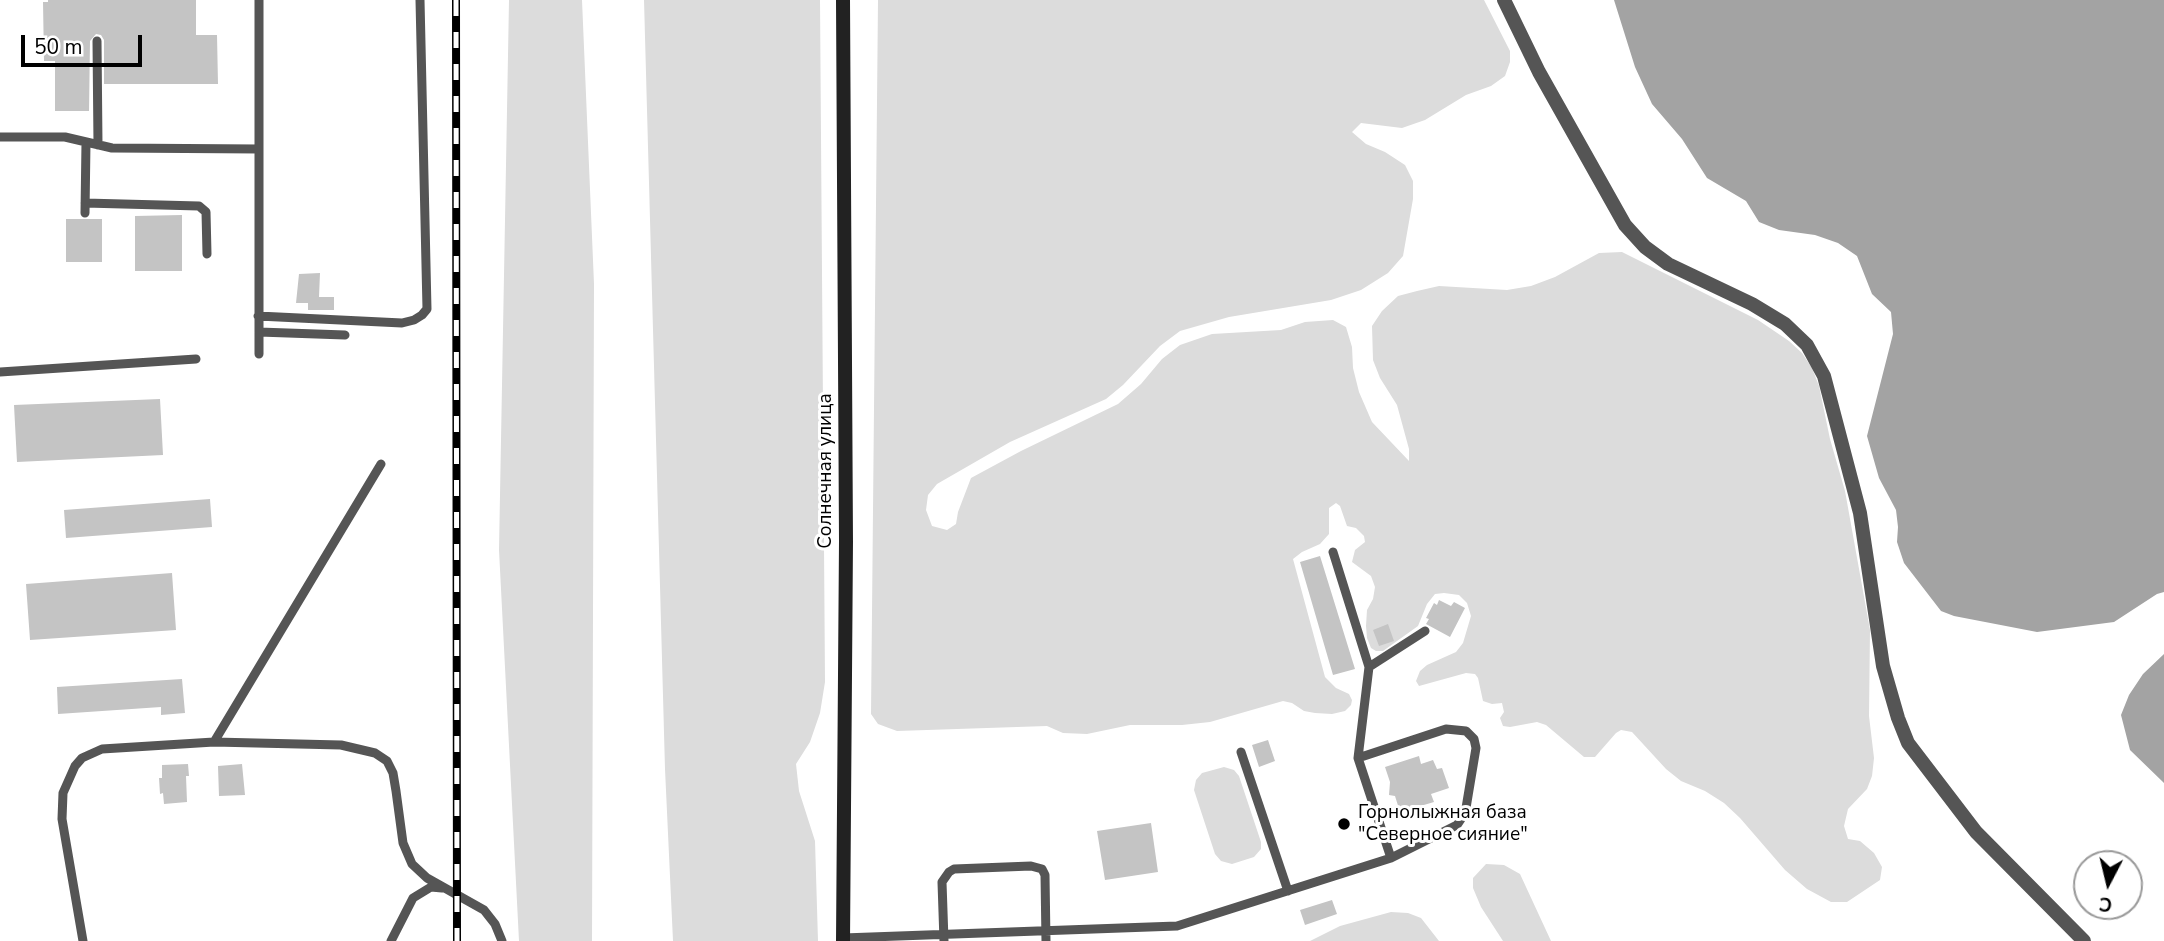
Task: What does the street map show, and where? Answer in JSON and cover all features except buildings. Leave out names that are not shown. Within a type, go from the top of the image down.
[{"type":"street","name":"Солнечная улица","points":[[844,0],[844,940]]},
{"type":"street","points":[[1504,0],[1539,72],[1625,225],[1645,247],[1668,264],[1752,304],[1785,324],[1807,345],[1824,376],[1857,500],[1883,666],[1908,743],[1976,832],[2084,941]]},
{"type":"lane","points":[[259,0],[259,354]]},
{"type":"lane","points":[[258,316],[402,323],[414,320],[427,309],[420,0]]},
{"type":"lane","points":[[97,41],[98,145]]},
{"type":"lane","points":[[0,136],[65,137],[112,148],[259,149]]},
{"type":"lane","points":[[86,142],[85,208],[199,206],[206,212],[207,254]]},
{"type":"lane","points":[[258,331],[345,335]]},
{"type":"lane","points":[[0,372],[196,359]]},
{"type":"lane","points":[[214,742],[381,464]]},
{"type":"lane","points":[[1333,552],[1369,667],[1358,758],[1391,858]]},
{"type":"lane","points":[[1369,667],[1425,631]]},
{"type":"lane","points":[[844,940],[1046,936],[1177,926],[1391,858],[1457,825],[1461,819],[1466,808],[1476,753],[1476,743],[1466,731],[1446,729],[1358,758]]},
{"type":"lane","points":[[83,941],[62,819],[63,793],[75,766],[92,752],[102,749],[214,742],[341,745],[375,753],[387,761],[393,773],[400,832],[407,855],[419,872],[484,910],[495,924],[502,941]]},
{"type":"lane","points":[[1241,752],[1288,891]]},
{"type":"lane","points":[[944,938],[943,882],[949,872],[954,869],[1031,866],[1042,869],[1045,875],[1046,936]]},
{"type":"lane","points":[[391,941],[413,898],[431,887],[447,889]]},
{"type":"shaded area","points":[[509,0],[582,0],[594,284],[592,941],[519,941],[499,550]]},
{"type":"shaded area","points":[[644,0],[820,0],[825,682],[820,713],[810,742],[796,764],[799,791],[815,841],[818,941],[673,941],[665,769]]},
{"type":"shaded area","points":[[878,0],[1484,0],[1510,51],[1510,62],[1505,76],[1491,86],[1466,95],[1425,120],[1402,128],[1361,123],[1352,132],[1366,144],[1405,165],[1413,181],[1413,199],[1403,256],[1388,273],[1361,290],[1331,300],[1229,317],[1180,331],[1160,346],[1106,399],[1010,442],[937,484],[928,495],[926,510],[932,526],[947,530],[956,524],[971,478],[1118,404],[1141,384],[1162,359],[1180,345],[1212,334],[1281,330],[1305,322],[1333,320],[1346,327],[1359,392],[1372,422],[1409,461],[1409,449],[1397,405],[1380,378],[1373,360],[1372,326],[1382,311],[1398,296],[1439,286],[1507,290],[1531,286],[1555,277],[1599,253],[1622,252],[1758,320],[1789,341],[1802,353],[1812,368],[1845,491],[1870,630],[1869,716],[1874,758],[1872,776],[1867,789],[1848,809],[1844,826],[1848,839],[1860,841],[1874,853],[1882,867],[1880,880],[1847,902],[1831,902],[1807,889],[1785,870],[1724,803],[1681,781],[1666,769],[1632,732],[1621,730],[1595,757],[1584,757],[1546,725],[1537,722],[1503,726],[1500,718],[1504,712],[1502,703],[1483,701],[1475,674],[1466,673],[1419,686],[1416,681],[1420,671],[1456,652],[1463,643],[1471,616],[1467,603],[1459,595],[1435,594],[1427,604],[1418,626],[1383,651],[1371,648],[1367,638],[1367,610],[1375,587],[1371,576],[1352,562],[1355,550],[1365,542],[1364,536],[1356,528],[1347,526],[1340,506],[1336,503],[1329,508],[1329,534],[1320,544],[1293,559],[1325,677],[1336,688],[1349,694],[1352,700],[1345,711],[1332,714],[1315,713],[1283,701],[1210,722],[1130,725],[1087,734],[1063,733],[1047,726],[897,731],[878,724],[871,714]]},
{"type":"shaded area","points":[[1614,0],[2164,0],[2164,592],[2114,622],[2037,632],[1954,616],[1941,611],[1904,563],[1897,542],[1896,510],[1879,478],[1867,436],[1893,334],[1891,312],[1872,294],[1857,256],[1838,243],[1815,235],[1779,230],[1759,222],[1746,201],[1707,178],[1682,139],[1652,104],[1635,67]]},
{"type":"shaded area","points":[[2164,654],[2164,783],[2130,750],[2121,715],[2129,695],[2143,674]]},
{"type":"shaded area","points":[[1224,767],[1234,770],[1239,776],[1261,842],[1261,849],[1254,857],[1232,864],[1221,861],[1215,854],[1194,790],[1196,780],[1202,773]]},
{"type":"shaded area","points":[[1486,864],[1504,865],[1520,874],[1551,941],[1503,941],[1481,907],[1473,888],[1473,878]]},
{"type":"shaded area","points":[[1391,912],[1408,913],[1421,918],[1439,941],[1310,941],[1340,926]]},
{"type":"railway","points":[[456,0],[457,941]]},
{"type":"place","name":"Горнолыжная база \"Северное сияние\"","points":[[1344,824]]}]
